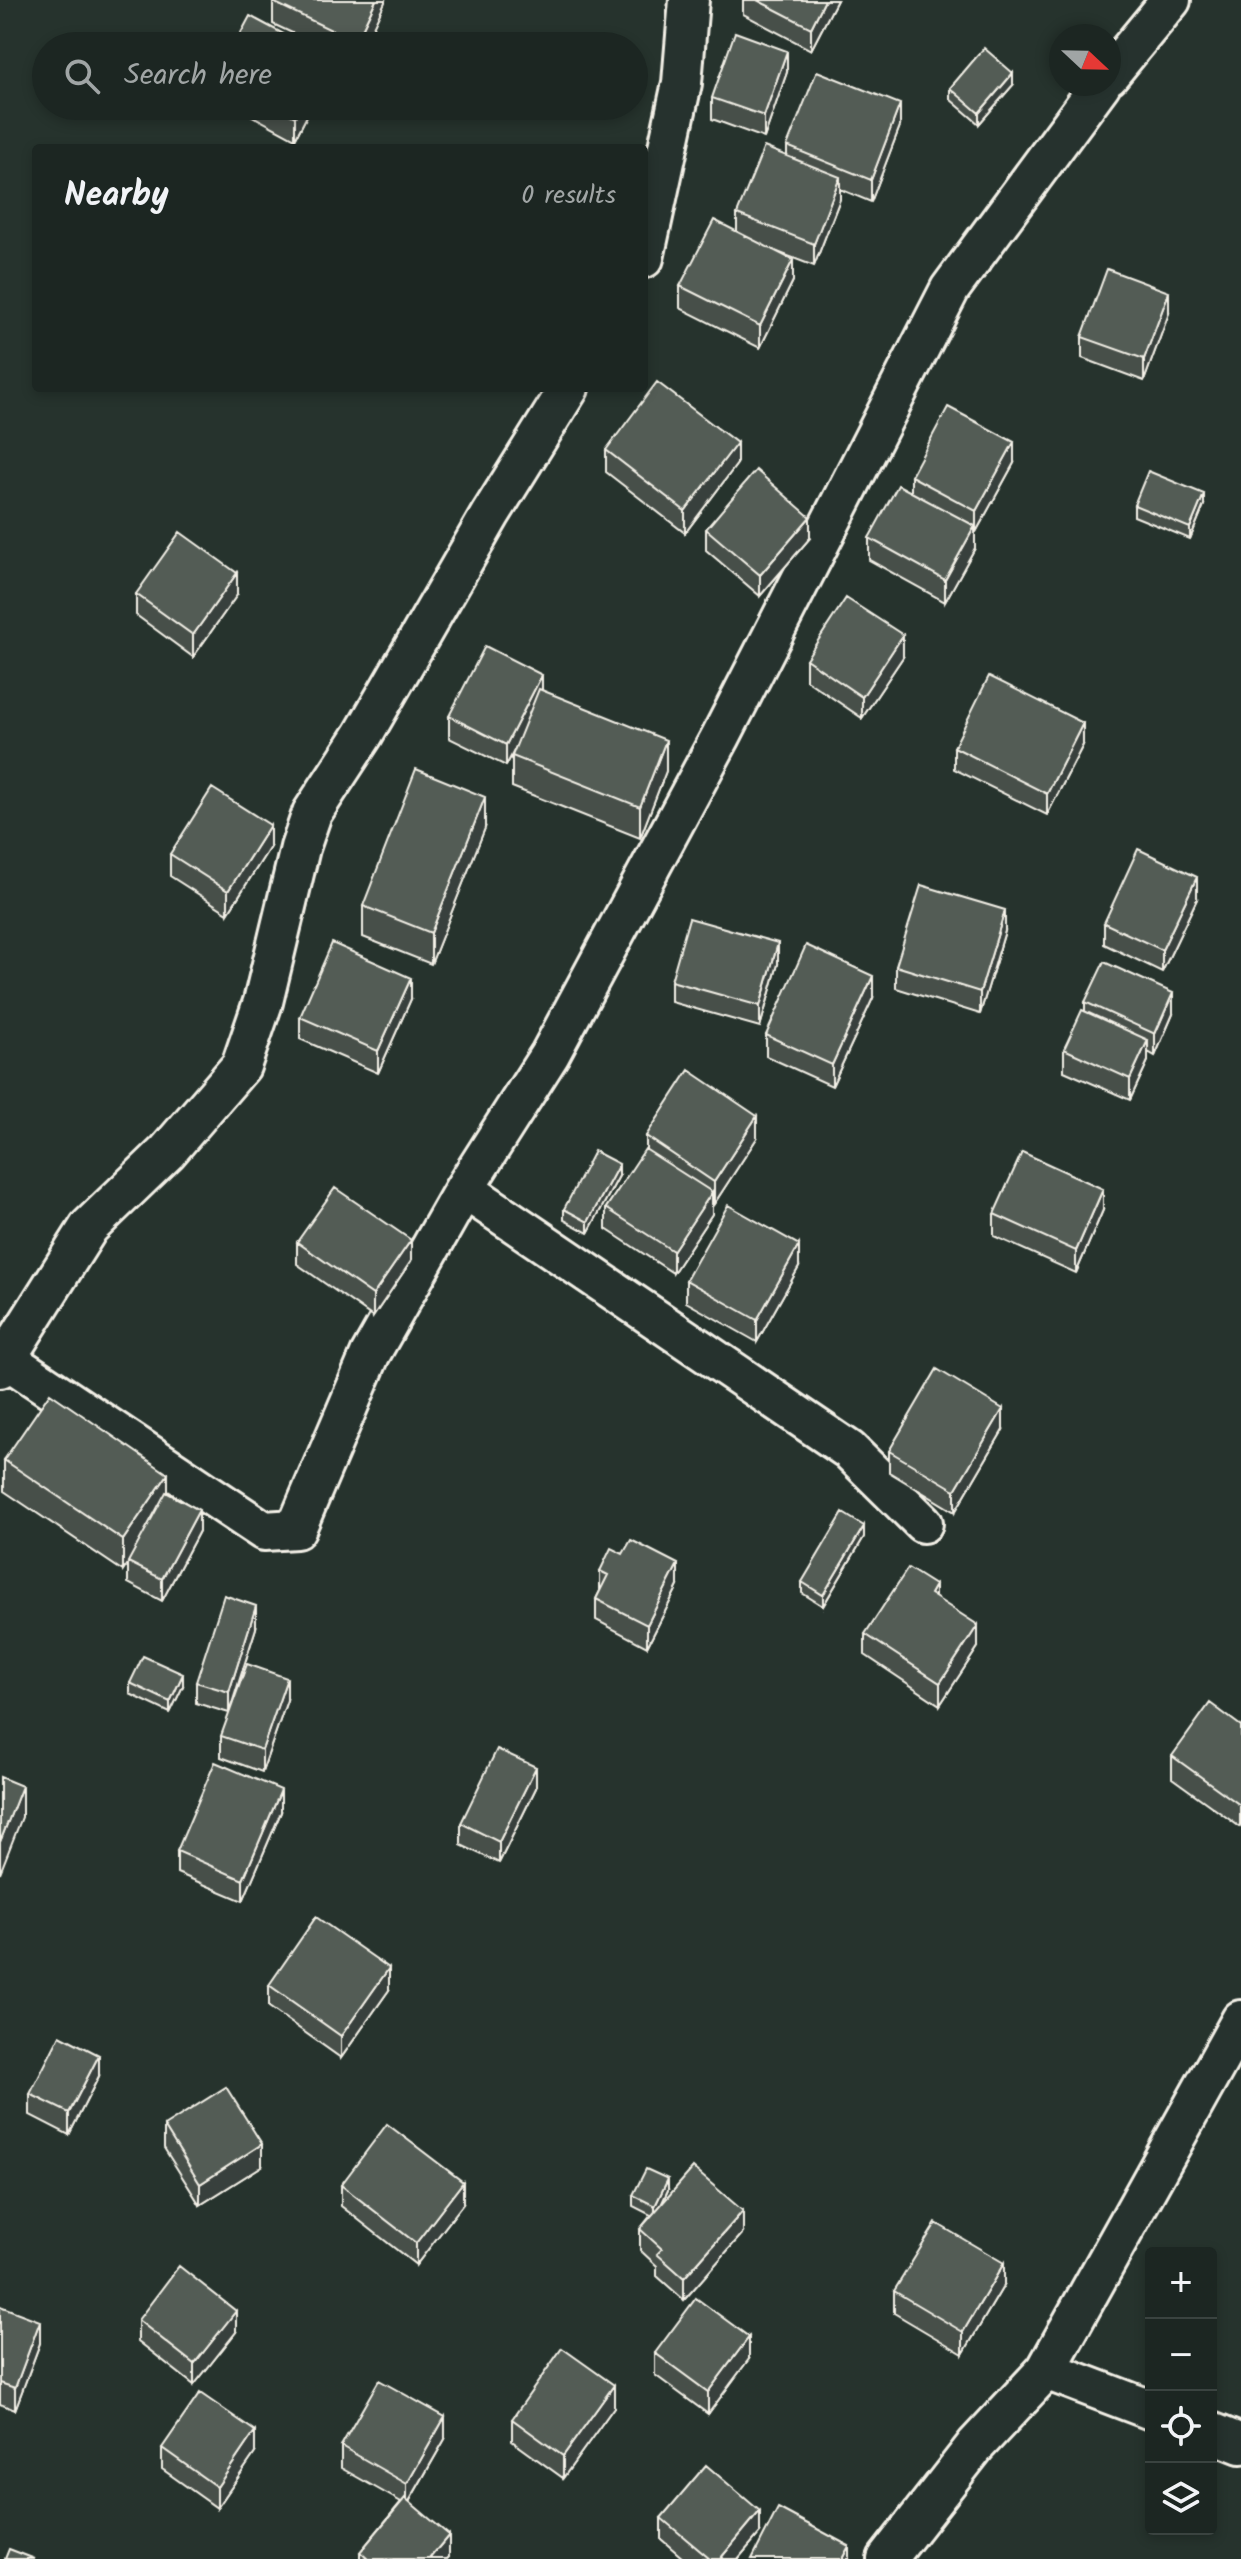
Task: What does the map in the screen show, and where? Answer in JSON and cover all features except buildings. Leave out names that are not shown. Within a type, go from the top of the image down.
[{"type":"street","points":[[648,240],[682,83],[689,0]]},
{"type":"street","points":[[1121,60],[1171,0]]},
{"type":"street","points":[[567,392],[490,515],[363,735],[312,813],[300,848],[263,1002],[241,1066],[167,1152],[89,1227],[3,1363],[264,1531],[296,1529],[370,1355],[464,1189],[550,1054],[721,736],[950,289],[1092,96]]},
{"type":"street","points":[[464,1189],[849,1450],[923,1523]]},
{"type":"street","points":[[887,2559],[976,2445],[1046,2370],[1241,2020]]},
{"type":"street","points":[[1046,2370],[1145,2408]]},
{"type":"street","points":[[1217,2434],[1241,2444]]}]
